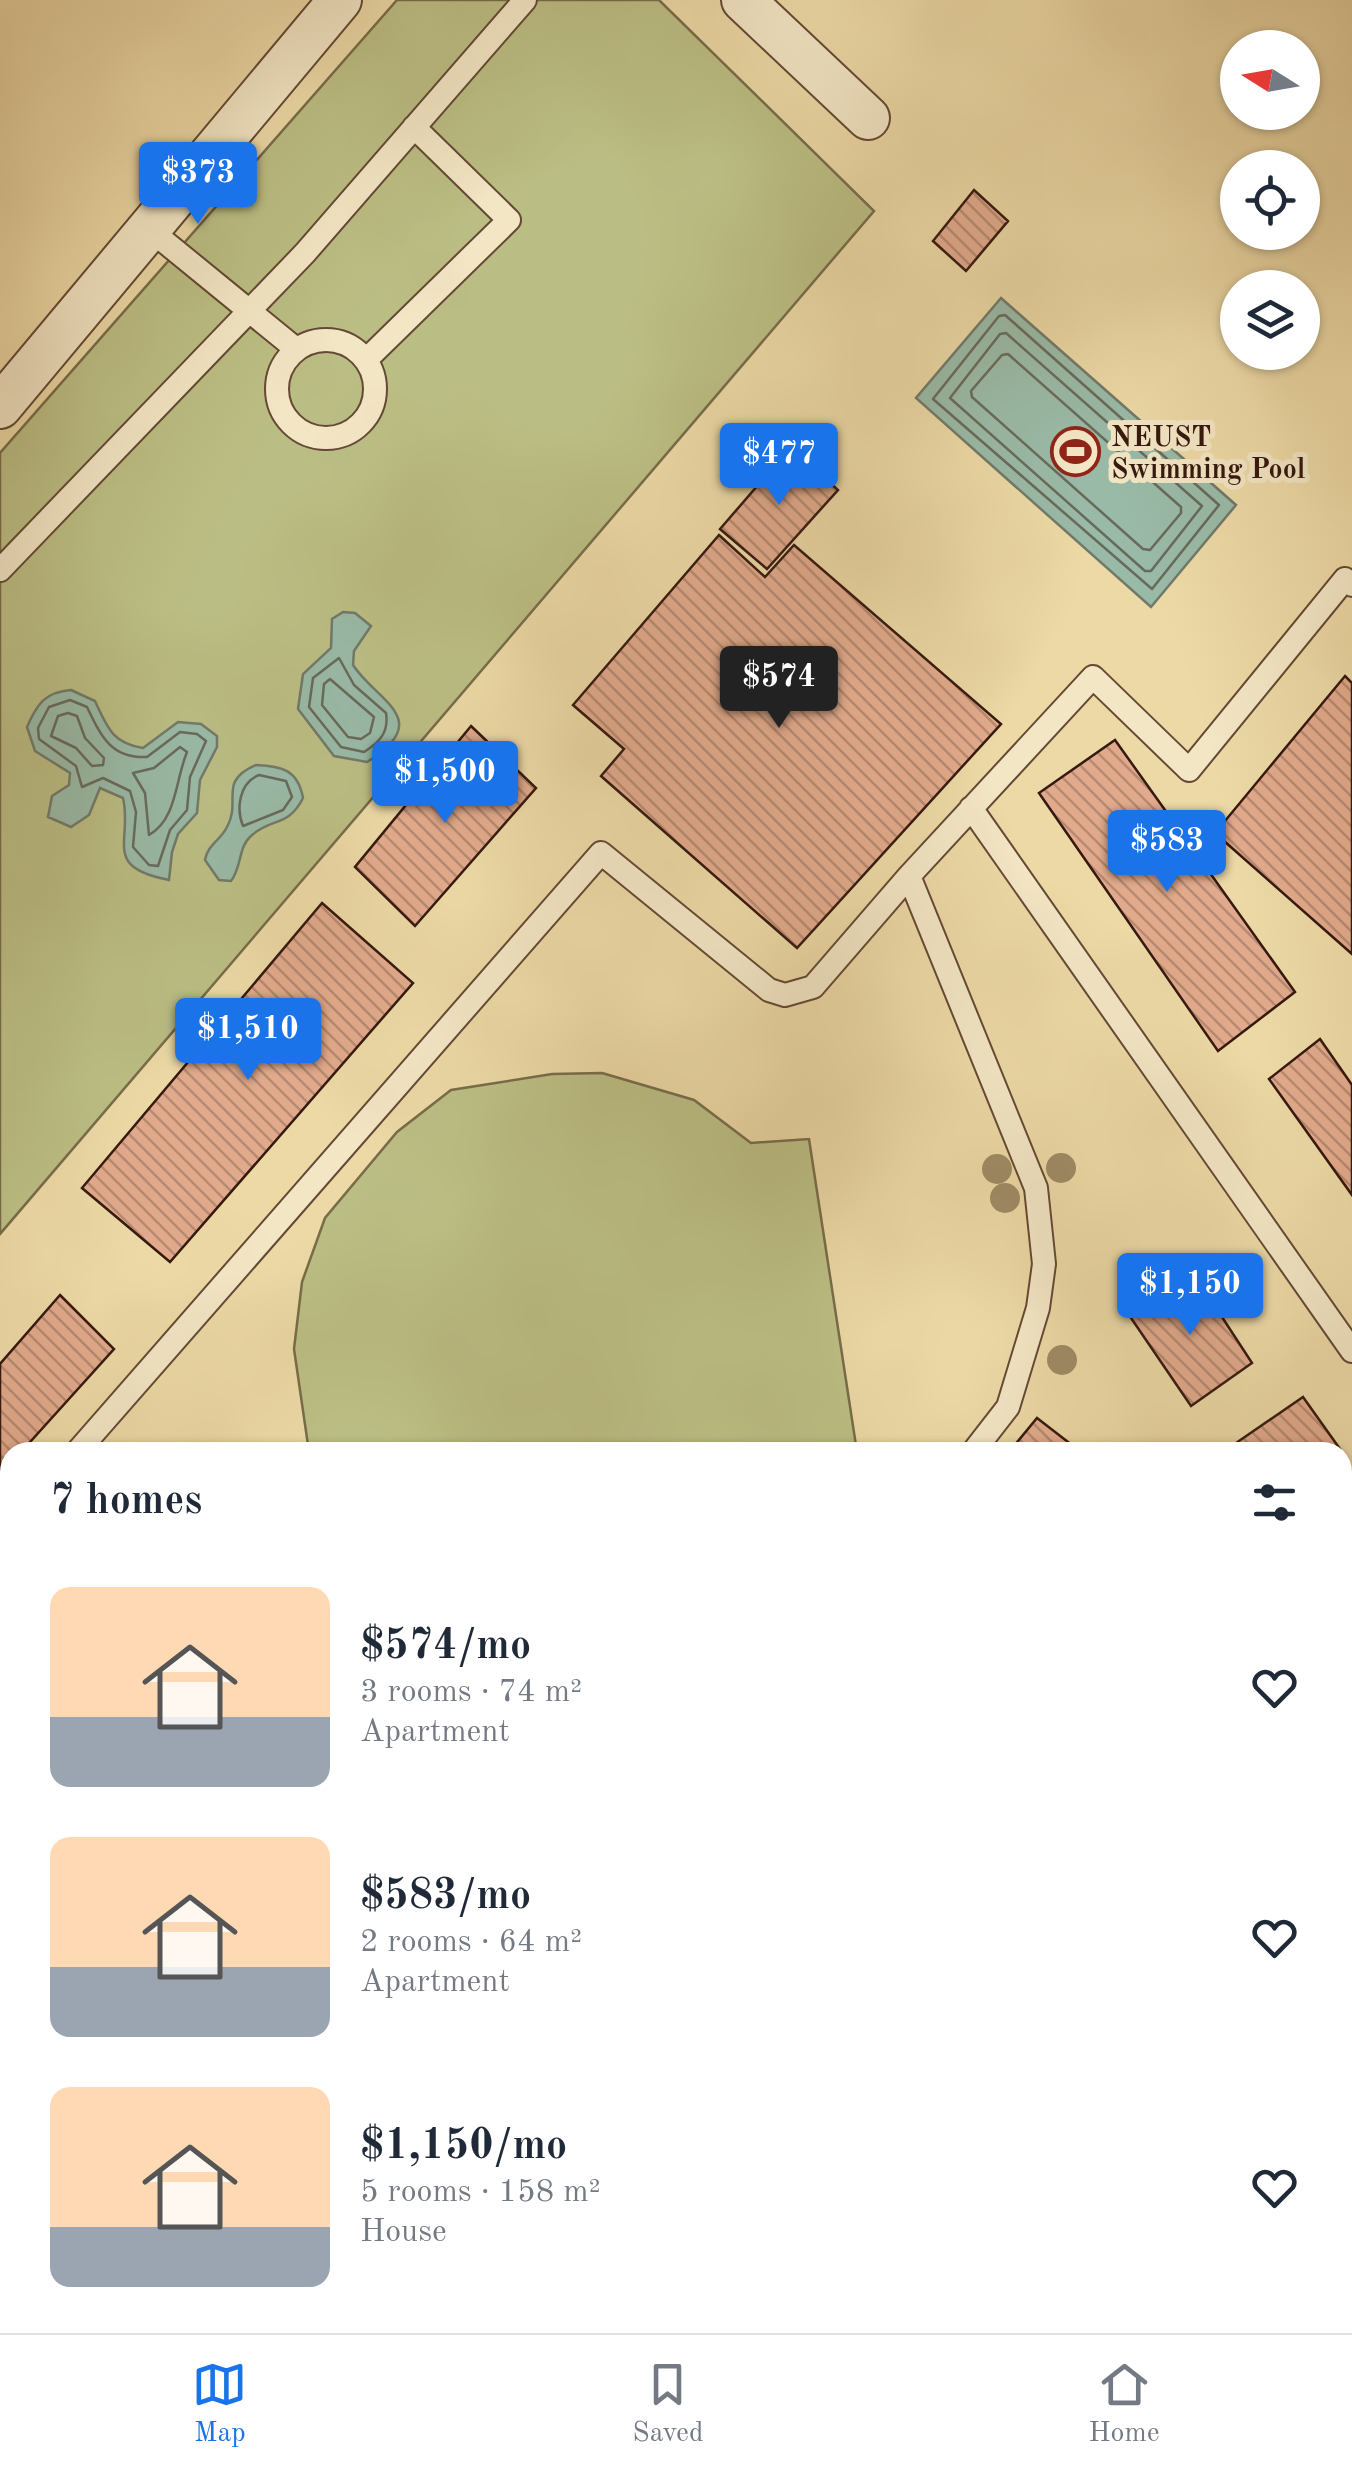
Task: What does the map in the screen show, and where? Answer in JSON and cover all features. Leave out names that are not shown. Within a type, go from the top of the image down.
[{"type":"street","points":[[0,407],[340,0]]},
{"type":"street","points":[[743,0],[868,118]]},
{"type":"lane","points":[[0,570],[250,310],[525,0]]},
{"type":"lane","points":[[366,360],[509,220],[414,127]]},
{"type":"lane","points":[[150,229],[296,349]]},
{"type":"lane","points":[[310,342],[341,342],[366,360],[375,391],[372,407],[351,431],[320,438],[303,433],[281,409],[278,376],[296,349],[310,342]]},
{"type":"lane","points":[[86,1442],[601,852],[769,990],[785,995],[813,988],[908,876],[1093,677],[1189,770],[1345,579],[1352,585]]},
{"type":"lane","points":[[971,808],[1352,1351]]},
{"type":"lane","points":[[908,876],[1036,1188],[1044,1264],[1038,1308],[1008,1407],[981,1442]]},
{"type":"green space","points":[[397,0],[659,0],[874,211],[0,1234],[0,453]]},
{"type":"green space","points":[[602,1073],[694,1100],[751,1143],[809,1139],[855,1442],[308,1442],[294,1349],[302,1282],[325,1218],[397,1132],[451,1090],[552,1074]]},
{"type":"water","name":"NEUST Swimming Pool","points":[[1001,298],[1236,505],[1151,607],[916,398]]},
{"type":"water","points":[[343,612],[355,613],[371,626],[354,651],[353,665],[386,700],[399,722],[397,734],[387,747],[367,762],[334,756],[298,709],[303,674],[331,648],[332,619]]},
{"type":"water","points":[[71,690],[95,701],[117,738],[133,746],[143,748],[178,722],[201,724],[217,736],[217,747],[200,780],[197,813],[178,834],[172,852],[169,880],[148,875],[127,860],[123,798],[100,788],[89,815],[71,827],[48,817],[52,796],[69,785],[70,773],[35,751],[27,727],[43,701],[55,693]]},
{"type":"water","points":[[256,765],[287,771],[297,781],[303,798],[291,814],[251,836],[231,881],[219,880],[205,860],[231,817],[237,778]]},
{"type":"building","points":[[974,190],[1008,221],[966,271],[933,241]]},
{"type":"building","points":[[791,447],[838,490],[767,569],[720,529]]},
{"type":"building","points":[[719,535],[765,577],[794,545],[1001,724],[797,948],[601,776],[624,749],[573,705]]},
{"type":"building","points":[[1345,676],[1352,683],[1352,954],[1215,833]]},
{"type":"building","points":[[471,726],[536,788],[415,926],[355,867]]},
{"type":"building","points":[[1115,740],[1295,992],[1218,1051],[1039,793]]},
{"type":"building","points":[[322,903],[413,983],[170,1262],[82,1188]]},
{"type":"building","points":[[1320,1039],[1352,1085],[1352,1195],[1269,1079]]},
{"type":"building","points":[[1190,1268],[1252,1363],[1191,1406],[1129,1315]]},
{"type":"building","points":[[60,1295],[114,1349],[30,1442],[0,1442],[0,1364]]},
{"type":"building","points":[[1303,1397],[1335,1442],[1238,1442]]},
{"type":"building","points":[[1037,1418],[1068,1442],[1017,1442]]},
{"type":"place","name":"NEUST Swimming Pool","points":[[1076,452]]}]
